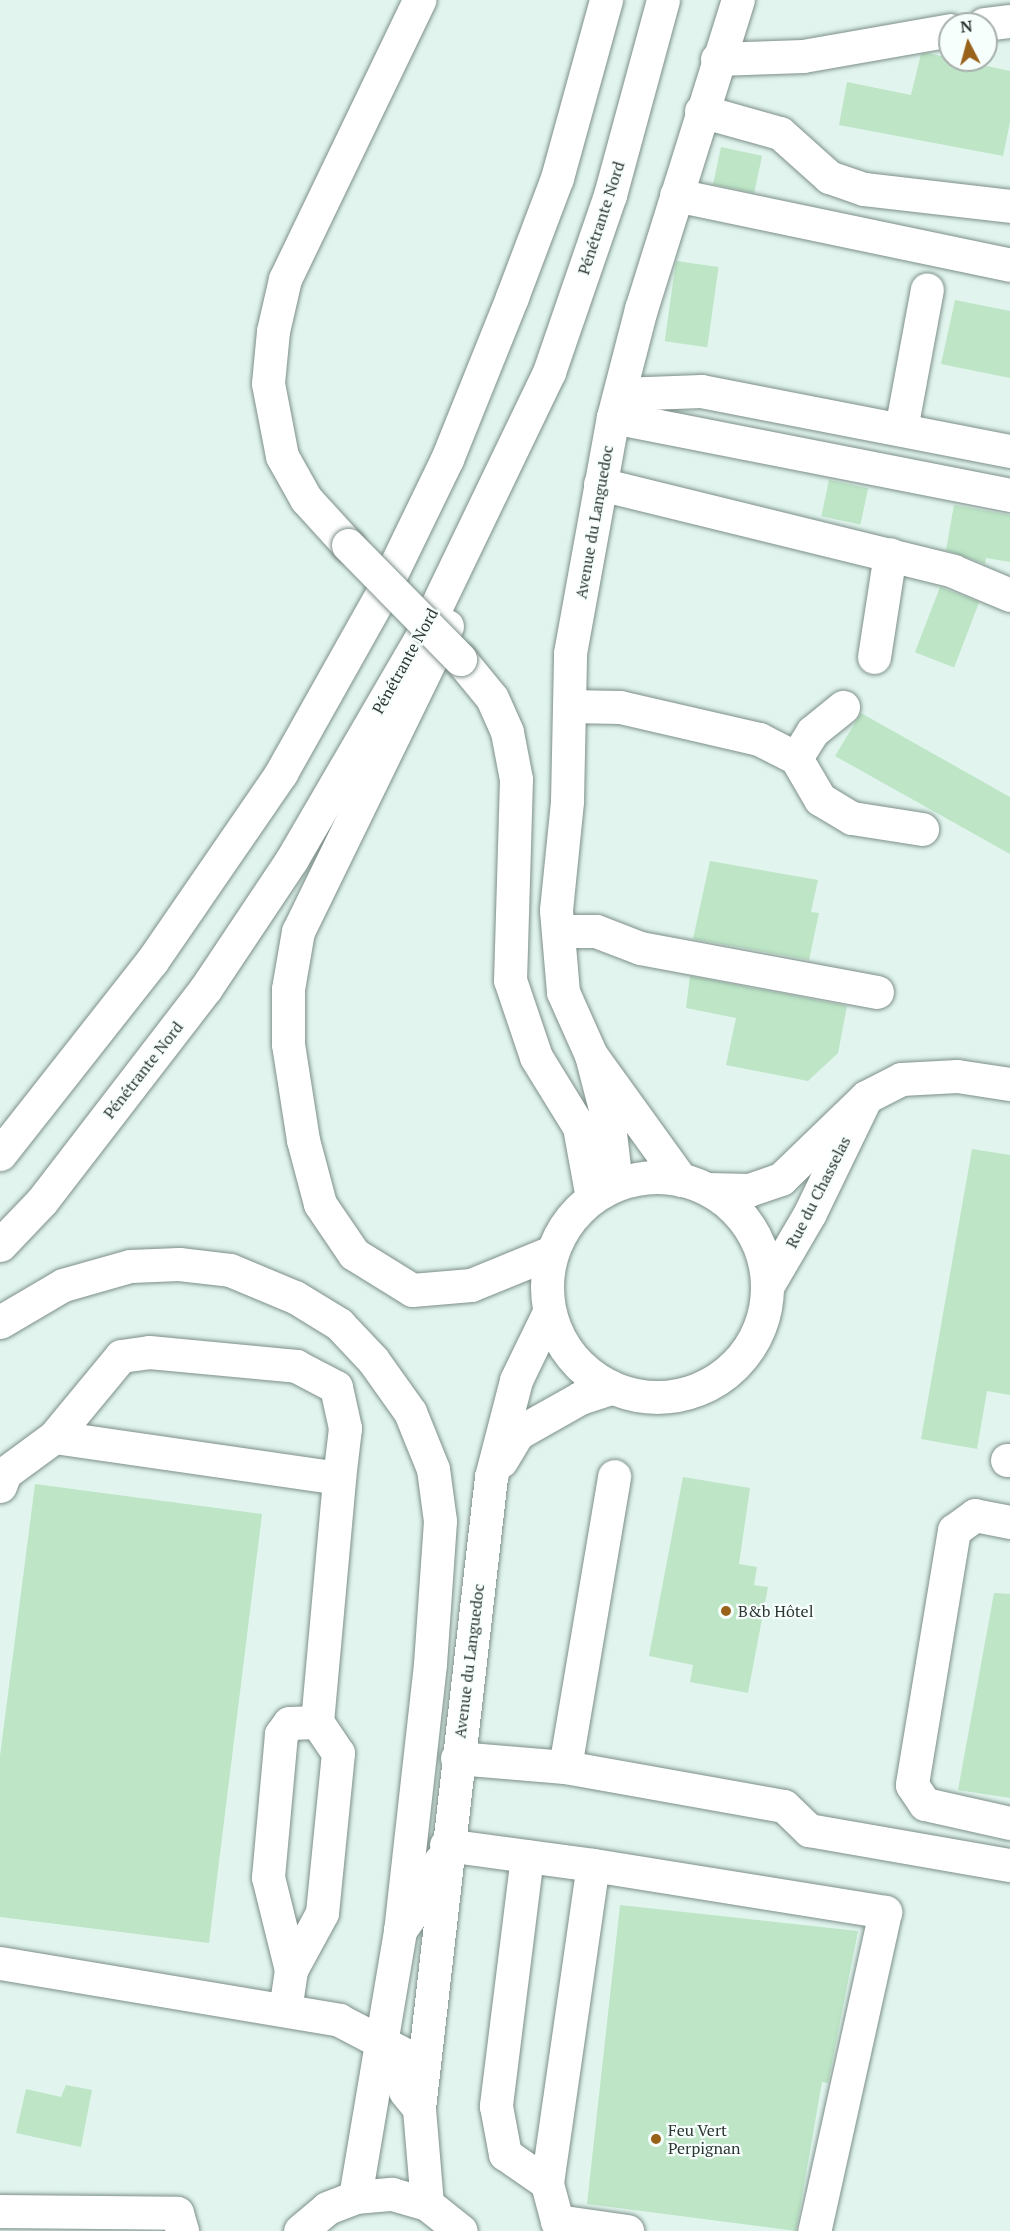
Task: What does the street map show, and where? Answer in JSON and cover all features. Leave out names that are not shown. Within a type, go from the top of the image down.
[{"type":"main road","points":[[419,0],[301,252],[285,279],[268,383],[282,456],[306,499],[460,659],[492,698],[507,732],[516,779],[510,980],[536,1057],[579,1127],[604,1191],[568,1222],[552,1251],[546,1282],[549,1312],[561,1343],[575,1361],[611,1388],[647,1397],[684,1395],[717,1379],[745,1354],[762,1322],[768,1285]]},
{"type":"main road","points":[[0,1154],[153,961],[281,773],[381,595],[447,459],[557,178],[606,0]]},
{"type":"main road","name":"Pénétrante Nord","points":[[0,1245],[42,1201],[206,988],[292,859],[422,636],[549,372],[610,195],[663,0]]},
{"type":"main road","name":"Avenue du Languedoc","points":[[604,1191],[609,1124],[591,1055],[563,992],[558,931],[570,653],[600,484],[617,406],[701,111],[738,0]]},
{"type":"main road","points":[[717,59],[804,56],[938,32]]},
{"type":"main road","points":[[701,111],[780,133],[829,177],[864,189],[1010,206]]},
{"type":"main road","points":[[676,195],[1010,264]]},
{"type":"main road","points":[[901,429],[927,289]]},
{"type":"main road","points":[[549,372],[432,664],[297,931],[288,989],[288,1044],[303,1140],[320,1204],[354,1254],[412,1290],[471,1285],[552,1251]]},
{"type":"main road","points":[[617,406],[701,391],[1010,451]]},
{"type":"main road","points":[[617,406],[1010,495]]},
{"type":"main road","points":[[600,484],[953,571],[1010,595]]},
{"type":"main road","points":[[874,657],[890,554]]},
{"type":"main road","points":[[569,706],[620,707],[759,740],[795,758],[820,799],[852,818],[922,829]]},
{"type":"main road","points":[[795,758],[812,732],[843,707]]},
{"type":"main road","points":[[558,931],[596,931],[640,948],[877,992]]},
{"type":"main road","name":"Avenue du Languedoc","points":[[591,1055],[695,1184],[732,1207],[751,1229],[763,1256],[768,1285]]},
{"type":"main road","name":"Rue du Chasselas","points":[[604,1191],[648,1177],[749,1190],[781,1179],[866,1097],[901,1079],[957,1076],[1010,1084]]},
{"type":"main road","name":"Rue du Chasselas","points":[[768,1285],[810,1213],[866,1097]]},
{"type":"main road","points":[[0,1322],[63,1285],[130,1266],[179,1264],[230,1270],[295,1297],[339,1324],[373,1360],[410,1412],[433,1469],[440,1521],[430,1664],[400,1930]]},
{"type":"main road","name":"Avenue du Languedoc","points":[[428,2204],[419,2108],[445,1913],[446,1845],[491,1477],[516,1380],[549,1312]]},
{"type":"main road","points":[[0,1486],[4,1473],[54,1437],[121,1356],[149,1352],[296,1366],[336,1387],[345,1428],[317,1722],[338,1753],[322,1913],[291,1970],[285,2010]]},
{"type":"main road","name":"Avenue du Languedoc","points":[[491,1477],[518,1433],[580,1398],[611,1388]]},
{"type":"main road","points":[[54,1437],[339,1478]]},
{"type":"main road","points":[[565,1767],[614,1476]]},
{"type":"main road","points":[[1010,1522],[975,1515],[954,1530],[912,1785],[925,1804],[1010,1822]]},
{"type":"main road","points":[[291,1970],[268,1877],[282,1734],[288,1723],[317,1722]]},
{"type":"main road","points":[[458,1758],[565,1767],[784,1806],[809,1830],[1010,1865]]},
{"type":"main road","points":[[446,1845],[592,1865],[885,1912],[814,2231]]},
{"type":"main road","name":"Avenue du Languedoc","points":[[355,2197],[384,2040],[400,1930],[426,1894],[446,1845]]},
{"type":"main road","points":[[527,1856],[496,2106],[505,2154],[547,2183]]},
{"type":"main road","points":[[592,1865],[547,2183],[559,2226],[627,2231]]},
{"type":"main road","points":[[0,1962],[339,2020],[384,2040],[405,2054],[405,2091],[419,2108]]},
{"type":"main road","points":[[300,2231],[327,2208],[355,2197],[392,2194],[428,2204],[461,2231]]},
{"type":"main road","points":[[9,2218],[179,2222]]},
{"type":"building","points":[[921,54],[938,55],[938,72],[998,72],[998,68],[1010,71],[1010,122],[1003,156],[839,125],[847,82],[911,95]]},
{"type":"building","points":[[721,147],[762,156],[754,193],[713,184]]},
{"type":"building","points":[[676,261],[719,267],[707,347],[665,341]]},
{"type":"building","points":[[955,300],[1010,311],[1010,378],[941,364]]},
{"type":"building","points":[[829,480],[868,488],[860,525],[821,516]]},
{"type":"building","points":[[954,505],[1010,515],[1010,562],[986,558],[985,564],[946,550]]},
{"type":"building","points":[[940,587],[979,602],[954,667],[915,652]]},
{"type":"building","points":[[861,713],[1010,797],[1010,854],[835,756]]},
{"type":"building","points":[[710,861],[818,880],[811,912],[819,913],[809,960],[693,939]]},
{"type":"building","points":[[690,976],[847,1006],[838,1053],[808,1081],[726,1065],[736,1018],[686,1008]]},
{"type":"building","points":[[972,1149],[1010,1155],[1010,1395],[987,1391],[977,1449],[921,1439]]},
{"type":"building","points":[[683,1477],[750,1488],[739,1564],[757,1567],[754,1585],[768,1587],[748,1693],[690,1682],[693,1665],[649,1656]]},
{"type":"building","points":[[35,1484],[262,1514],[209,1943],[0,1917],[0,1756]]},
{"type":"building","points":[[994,1593],[1010,1594],[1010,1798],[958,1790]]},
{"type":"building","points":[[620,1905],[858,1931],[828,2083],[822,2082],[796,2231],[587,2204]]},
{"type":"building","points":[[66,2085],[92,2090],[81,2147],[16,2133],[26,2089],[61,2097]]},
{"type":"place","name":"B&b Hôtel","points":[[726,1611]]},
{"type":"place","name":"Feu Vert Perpignan","points":[[656,2139]]}]
